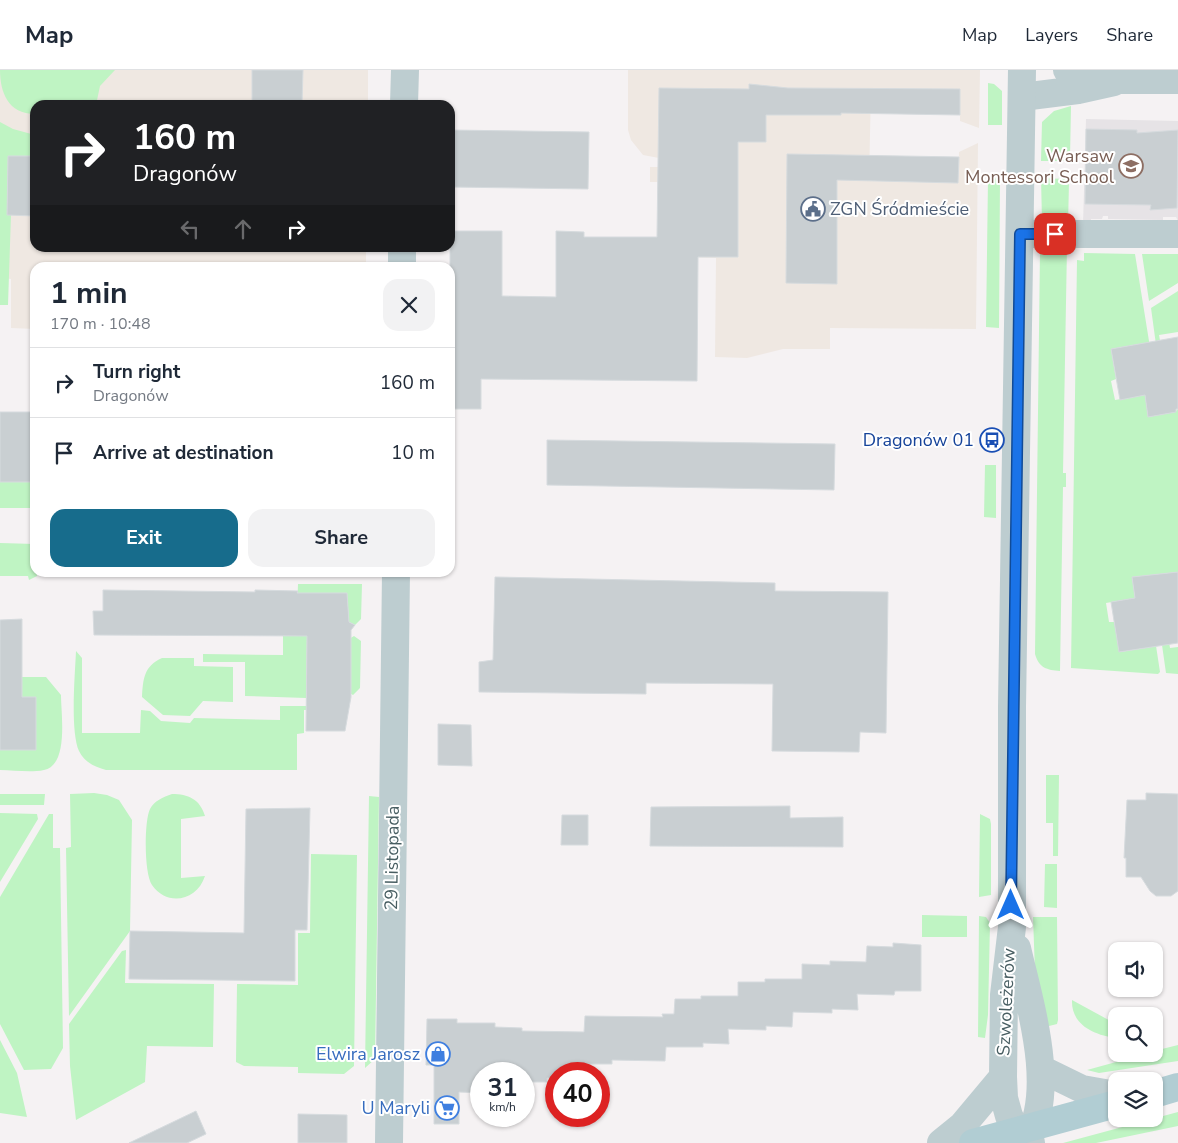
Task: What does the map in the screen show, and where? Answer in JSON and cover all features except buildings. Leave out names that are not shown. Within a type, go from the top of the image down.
[{"type":"main road","points":[[1163,1091],[1178,1087]]},
{"type":"main road","points":[[973,1143],[1027,1137],[1108,1107]]},
{"type":"street","points":[[404,100],[405,70]]},
{"type":"street","points":[[1067,70],[1123,80],[1178,80]]},
{"type":"street","points":[[1022,83],[1078,90],[1123,80]]},
{"type":"street","name":"Szwoleżerów","points":[[1012,927],[1041,1069],[1040,1107],[1027,1137],[1009,1116],[1004,1098],[1003,1077],[1004,995],[1012,927],[1012,707],[1022,83]]},
{"type":"street","points":[[1020,234],[1178,234]]},
{"type":"street","name":"29 Listopada","points":[[389,1143],[396,577]]},
{"type":"street","points":[[1041,1069],[1082,1089],[1108,1093]]},
{"type":"street","name":"Szwoleżerów","points":[[941,1143],[962,1126],[1003,1077]]},
{"type":"shaded area","points":[[0,70],[368,70],[368,100],[30,100],[30,252],[366,252],[366,262],[30,262],[30,329],[11,328],[11,279],[0,278]]},
{"type":"shaded area","points":[[628,70],[980,70],[979,128],[960,121],[960,89],[871,88],[869,181],[958,183],[959,152],[978,143],[976,329],[830,328],[830,349],[783,349],[747,358],[715,357],[716,258],[658,256],[658,182],[650,182],[650,167],[659,167],[659,158],[643,155],[631,140],[628,130]]},
{"type":"shaded area","name":"Warsaw Montessori School","points":[[1086,119],[1178,121],[1178,221],[1176,217],[1163,217],[1163,220],[1108,219],[1108,216],[1103,216],[1102,219],[1091,219],[1091,222],[1083,225]]},
{"type":"green space","points":[[0,70],[115,70],[100,86],[97,100],[30,100],[30,113],[12,106],[4,94]]},
{"type":"green space","points":[[988,83],[994,84],[1002,91],[1002,125],[988,125]]},
{"type":"green space","points":[[1071,106],[1070,158],[1066,161],[1041,161],[1042,122],[1054,111]]},
{"type":"green space","points":[[0,122],[13,129],[30,134],[30,156],[8,156],[7,215],[11,215],[8,305],[0,305]]},
{"type":"green space","points":[[1000,178],[999,328],[986,327],[988,179]]},
{"type":"green space","points":[[1041,178],[1066,179],[1069,182],[1068,225],[1042,221]]},
{"type":"green space","points":[[1067,246],[1063,473],[1066,473],[1066,487],[1063,487],[1060,671],[1051,670],[1041,665],[1035,654],[1040,251],[1043,248]]},
{"type":"green space","points":[[1084,253],[1135,254],[1153,366],[1140,344],[1111,349],[1116,379],[1111,381],[1115,400],[1145,395],[1148,417],[1175,412],[1178,409],[1178,572],[1132,577],[1135,598],[1106,603],[1109,622],[1114,622],[1120,652],[1146,648],[1141,617],[1153,626],[1160,672],[1158,674],[1071,668],[1077,260],[1084,261]]},
{"type":"green space","points":[[1142,254],[1178,254],[1178,283],[1149,301]]},
{"type":"green space","points":[[1178,291],[1178,332],[1159,335],[1162,351],[1157,352],[1151,308]]},
{"type":"green space","points":[[985,465],[996,465],[996,518],[984,517]]},
{"type":"green space","points":[[0,482],[30,482],[30,508],[0,508]]},
{"type":"green space","points":[[0,543],[30,544],[30,577],[35,577],[29,580],[28,576],[0,576]]},
{"type":"green space","points":[[298,584],[362,584],[361,619],[355,625],[349,622],[347,593],[328,593],[297,612]]},
{"type":"green space","points":[[1167,630],[1170,648],[1178,647],[1178,674],[1166,673],[1160,631]]},
{"type":"green space","points":[[283,636],[307,636],[306,698],[245,696],[245,662],[203,662],[203,654],[283,655]]},
{"type":"green space","points":[[354,636],[361,641],[360,688],[353,695],[348,692],[351,681],[351,649],[349,648],[349,639]]},
{"type":"green space","points":[[76,651],[82,658],[82,733],[140,733],[141,710],[150,711],[161,721],[190,723],[194,718],[280,720],[280,706],[307,706],[307,710],[304,710],[304,733],[297,734],[297,770],[106,770],[94,766],[81,755],[76,742],[74,702]]},
{"type":"green space","points":[[162,658],[194,658],[194,666],[233,667],[233,702],[203,701],[190,716],[163,715],[142,697],[143,684],[148,669]]},
{"type":"green space","points":[[22,677],[46,677],[61,695],[62,738],[60,749],[57,759],[52,766],[44,770],[0,770],[0,750],[36,750],[35,697],[22,697]]},
{"type":"green space","points":[[1046,775],[1059,775],[1058,856],[1053,856],[1053,823],[1046,823]]},
{"type":"green space","points":[[94,793],[107,795],[119,800],[132,820],[130,931],[69,1016],[66,848],[71,847],[70,794]]},
{"type":"green space","points":[[0,794],[45,794],[44,805],[0,805]]},
{"type":"green space","points":[[172,794],[188,796],[193,799],[200,805],[205,816],[181,819],[181,878],[205,876],[195,891],[189,896],[181,898],[165,896],[158,892],[149,879],[146,859],[147,824],[150,809],[159,800]]},
{"type":"green space","points":[[369,796],[379,797],[375,1059],[365,1068]]},
{"type":"green space","points":[[0,813],[37,814],[38,819],[0,882]]},
{"type":"green space","points":[[49,814],[53,814],[53,848],[60,848],[63,1048],[51,1069],[24,1070],[0,1024],[0,897]]},
{"type":"green space","points":[[980,814],[990,819],[991,824],[991,895],[979,897]]},
{"type":"green space","points":[[311,854],[357,855],[354,1066],[344,1074],[298,1073],[298,1067],[244,1066],[236,1062],[237,984],[298,985],[298,933],[310,933]]},
{"type":"green space","points":[[1045,864],[1057,864],[1057,908],[1044,907]]},
{"type":"green space","points":[[922,915],[967,916],[967,937],[922,937]]},
{"type":"green space","points":[[979,916],[986,917],[990,923],[988,1015],[985,1038],[978,1037]]},
{"type":"green space","points":[[1033,917],[1057,917],[1058,1020],[1057,1024],[1045,1027],[1035,972]]},
{"type":"green space","points":[[126,950],[125,983],[214,984],[213,1047],[147,1046],[145,1082],[76,1120],[70,1066],[69,1024],[122,951]]},
{"type":"green space","points":[[1072,1000],[1108,1020],[1108,1037],[1085,1027],[1075,1016]]},
{"type":"green space","points":[[0,1040],[17,1073],[27,1117],[0,1113]]},
{"type":"green space","points":[[1178,1045],[1178,1061],[1099,1073],[1087,1070],[1116,1062],[1163,1062],[1163,1049]]},
{"type":"green space","points":[[1178,1112],[1178,1126],[1096,1143],[1063,1143],[1122,1127],[1163,1127],[1163,1116]]},
{"type":"place","name":"Warsaw Montessori School","points":[[1131,166]]},
{"type":"place","name":"ZGN Śródmieście","points":[[813,209]]},
{"type":"place","name":"Dragonów 01","points":[[992,440]]},
{"type":"place","name":"Elwira Jarosz","points":[[438,1054]]},
{"type":"place","name":"U Maryli","points":[[447,1108]]},
{"type":"route","points":[[1011,905],[1012,707],[1020,234],[1055,234]]}]
